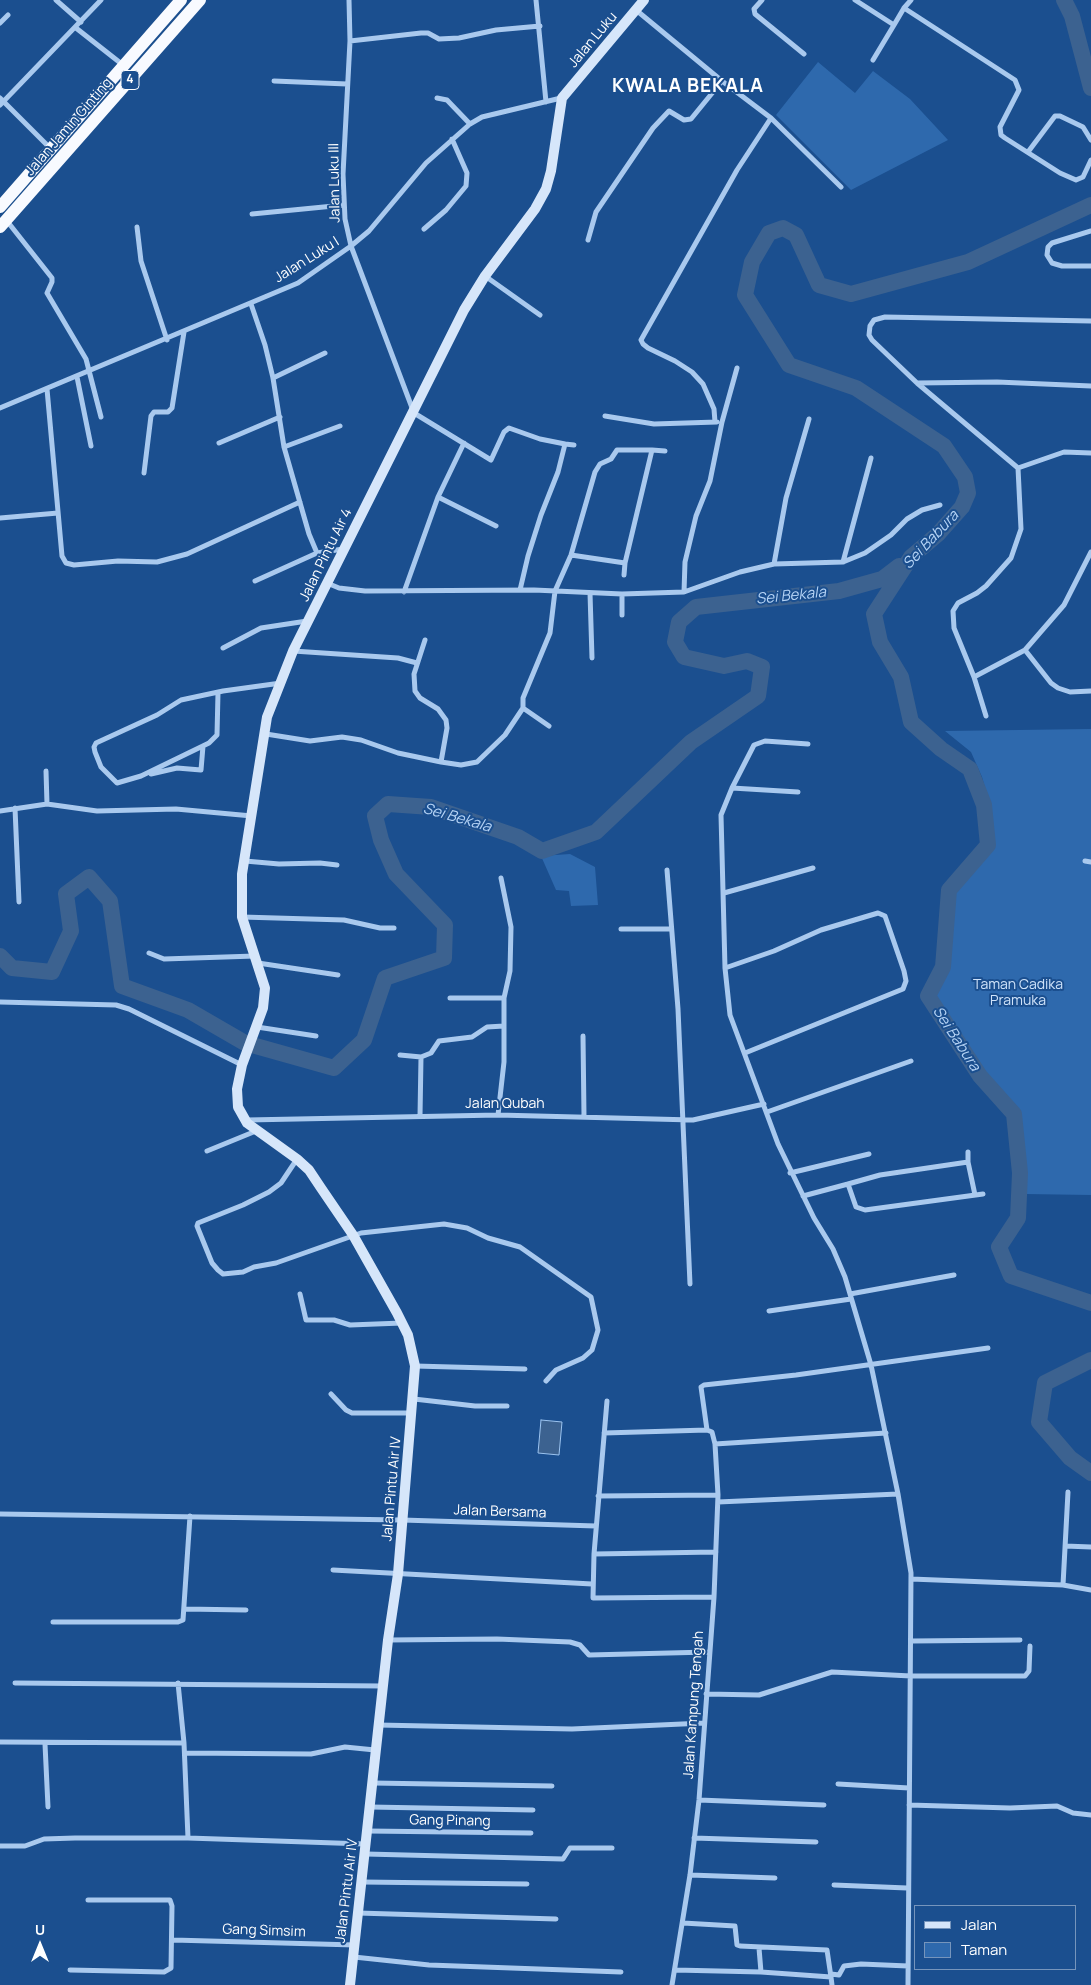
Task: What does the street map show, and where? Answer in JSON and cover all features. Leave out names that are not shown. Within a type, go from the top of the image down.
[{"type":"highway","name":"Jalan Jamin Ginting","points":[[0,207],[181,0]]},
{"type":"highway","name":"Jalan Jamin Ginting","points":[[3,224],[200,0]]},
{"type":"main road","name":"Jalan Luku","points":[[562,98],[644,0]]},
{"type":"main road","name":"Jalan Pintu Air 4","points":[[242,1065],[263,1008],[265,988],[242,917],[241,889],[266,734],[267,717],[293,651],[464,310],[485,276],[535,209],[546,189],[551,171],[562,98]]},
{"type":"main road","points":[[242,1065],[237,1098],[244,1120]]},
{"type":"main road","name":"Jalan Pintu Air IV","points":[[244,1120],[256,1131],[297,1159],[308,1170],[353,1235],[402,1323],[410,1341],[416,1366],[398,1574],[378,1725],[350,1985]]},
{"type":"street","points":[[56,0],[81,22]]},
{"type":"street","points":[[61,159],[1,102],[76,28],[101,0]]},
{"type":"street","name":"Jalan Luku III","points":[[349,0],[350,41],[344,205],[351,246],[414,413]]},
{"type":"street","points":[[536,0],[546,102]]},
{"type":"street","points":[[762,0],[754,9],[755,14],[804,54]]},
{"type":"street","points":[[855,0],[894,25]]},
{"type":"street","points":[[874,60],[904,8],[911,0]]},
{"type":"street","points":[[904,8],[1015,80],[1019,90],[999,130],[1005,138],[1060,174],[1076,180],[1083,177],[1091,160]]},
{"type":"street","points":[[636,10],[722,81],[771,118],[842,187]]},
{"type":"street","points":[[0,23],[8,15]]},
{"type":"street","points":[[350,41],[421,33],[428,33],[439,39],[459,38],[496,30],[540,26]]},
{"type":"street","points":[[76,28],[124,66]]},
{"type":"street","points":[[274,81],[347,84]]},
{"type":"street","points":[[588,240],[600,204],[653,128],[669,112],[684,120],[690,120],[722,81]]},
{"type":"street","points":[[437,98],[447,100],[470,124]]},
{"type":"street","name":"Jalan Luku I","points":[[0,408],[167,340],[298,283],[369,231],[426,163],[470,124],[482,117],[562,98]]},
{"type":"street","points":[[1028,152],[1055,116],[1060,116],[1083,127],[1091,140]]},
{"type":"street","points":[[715,422],[714,409],[703,384],[692,372],[675,361],[648,348],[641,340],[732,178],[771,118]]},
{"type":"street","points":[[424,229],[446,210],[466,186],[467,173],[452,138]]},
{"type":"street","points":[[252,214],[344,205]]},
{"type":"street","points":[[3,224],[52,278],[47,293],[82,351],[90,371],[101,417]]},
{"type":"street","points":[[137,227],[141,261],[167,340]]},
{"type":"street","points":[[1091,230],[1052,243],[1048,247],[1046,255],[1052,263],[1091,266]]},
{"type":"street","points":[[485,276],[540,314]]},
{"type":"street","points":[[251,304],[265,345],[273,378],[284,447],[317,553]]},
{"type":"street","points":[[986,716],[974,677],[954,628],[953,611],[958,603],[986,586],[1011,558],[1021,529],[1018,468],[917,384],[872,340],[869,331],[874,320],[885,317],[1091,321]]},
{"type":"street","points":[[144,473],[151,416],[154,412],[168,412],[172,408],[184,332]]},
{"type":"street","points":[[273,378],[325,353]]},
{"type":"street","points":[[684,592],[685,562],[696,516],[710,481],[722,422],[737,368]]},
{"type":"street","points":[[77,377],[91,446]]},
{"type":"street","points":[[917,384],[997,382],[1091,386]]},
{"type":"street","points":[[47,389],[62,556],[66,563],[74,565],[118,561],[146,563],[187,554],[300,502]]},
{"type":"street","points":[[414,413],[491,460],[504,432],[509,428],[540,439],[574,445]]},
{"type":"street","points":[[605,416],[654,424],[722,422]]},
{"type":"street","points":[[219,443],[280,417]]},
{"type":"street","points":[[774,564],[786,498],[809,418]]},
{"type":"street","points":[[284,447],[340,426]]},
{"type":"street","points":[[404,592],[438,497],[464,443]]},
{"type":"street","points":[[520,590],[528,556],[541,515],[558,472],[565,444]]},
{"type":"street","points":[[266,734],[310,741],[342,738],[361,740],[398,754],[441,762],[461,764],[477,762],[505,735],[523,708],[525,692],[550,633],[555,591],[571,555],[595,472],[600,464],[611,459],[617,450],[622,448],[665,451]]},
{"type":"street","points":[[624,575],[625,563],[652,450]]},
{"type":"street","points":[[1018,468],[1064,452],[1091,453]]},
{"type":"street","points":[[843,562],[870,458]]},
{"type":"street","points":[[438,497],[496,526]]},
{"type":"street","points":[[326,583],[339,588],[404,592],[520,590],[622,594],[684,592],[740,572],[774,564],[843,562],[865,554],[891,535],[907,519],[922,510],[940,505]]},
{"type":"street","points":[[0,518],[58,513]]},
{"type":"street","points":[[255,581],[317,553],[343,549]]},
{"type":"street","points":[[974,677],[1025,650],[1064,604],[1091,552]]},
{"type":"street","points":[[571,555],[625,563]]},
{"type":"street","points":[[590,593],[592,658]]},
{"type":"street","points":[[622,594],[622,615]]},
{"type":"street","points":[[223,648],[261,628],[308,621]]},
{"type":"street","points":[[425,640],[414,674],[416,691],[420,698],[438,709],[446,720],[447,728],[441,762]]},
{"type":"street","points":[[1025,650],[1051,683],[1058,688],[1070,692],[1091,691]]},
{"type":"street","points":[[293,651],[398,658],[417,663]]},
{"type":"street","points":[[203,746],[201,770],[177,768],[114,782],[97,759],[94,747],[96,743],[157,715],[181,700],[281,683]]},
{"type":"street","points":[[141,776],[203,746],[217,735],[218,693]]},
{"type":"street","points":[[523,708],[550,726]]},
{"type":"street","points":[[808,744],[758,742],[754,745],[721,814],[725,968],[728,1006],[790,1173],[839,1260],[871,1365],[898,1494],[911,1579],[912,1641],[907,1888],[908,1985]]},
{"type":"street","points":[[46,771],[47,804]]},
{"type":"street","points":[[732,788],[798,792]]},
{"type":"street","points":[[0,811],[47,804],[97,812],[176,809],[252,816]]},
{"type":"street","points":[[15,808],[19,902]]},
{"type":"street","points":[[245,861],[279,864],[320,863],[337,866]]},
{"type":"street","points":[[724,893],[813,868]]},
{"type":"street","points":[[667,870],[670,929],[678,1009],[690,1284]]},
{"type":"street","points":[[498,1115],[504,1062],[504,998],[510,971],[511,926],[501,878]]},
{"type":"street","points":[[725,968],[774,951],[821,930],[878,913],[885,916],[904,972],[906,981],[904,989],[745,1053]]},
{"type":"street","points":[[242,917],[344,920],[380,928],[394,928]]},
{"type":"street","points":[[621,929],[670,929]]},
{"type":"street","points":[[149,953],[164,959],[256,960],[338,974]]},
{"type":"street","points":[[450,998],[504,998]]},
{"type":"street","points":[[0,1002],[116,1005],[129,1009],[242,1065]]},
{"type":"street","points":[[400,1054],[421,1056],[431,1053],[439,1040],[464,1039],[475,1036],[487,1027],[504,1026]]},
{"type":"street","points":[[256,1029],[316,1036]]},
{"type":"street","points":[[583,1036],[584,1116]]},
{"type":"street","points":[[420,1116],[421,1056]]},
{"type":"street","points":[[767,1112],[911,1061]]},
{"type":"street","name":"Jalan Qubah","points":[[244,1120],[498,1115],[683,1120],[706,1118],[764,1104]]},
{"type":"street","points":[[207,1151],[256,1131]]},
{"type":"street","points":[[968,1152],[968,1162],[975,1195]]},
{"type":"street","points":[[790,1173],[869,1154]]},
{"type":"street","points":[[297,1159],[281,1183],[269,1192],[244,1205],[198,1223],[197,1226],[212,1263],[223,1274],[243,1272],[254,1267],[276,1263],[353,1235],[444,1224],[456,1225],[495,1240],[520,1247],[591,1297],[598,1330],[592,1350],[583,1358],[556,1370],[546,1381]]},
{"type":"street","points":[[803,1196],[880,1174],[968,1162]]},
{"type":"street","points":[[848,1184],[856,1207],[865,1210],[983,1194]]},
{"type":"street","points":[[769,1311],[954,1275]]},
{"type":"street","points":[[300,1294],[306,1320],[338,1321],[350,1325],[402,1323]]},
{"type":"street","points":[[604,1433],[707,1430],[702,1387],[704,1385],[871,1365],[988,1348]]},
{"type":"street","points":[[416,1366],[525,1369]]},
{"type":"street","points":[[332,1394],[346,1410],[352,1413],[413,1413]]},
{"type":"street","points":[[414,1399],[475,1406],[507,1406]]},
{"type":"street","points":[[607,1401],[598,1496],[592,1596],[596,1599],[714,1597]]},
{"type":"street","name":"Jalan Kampung Tengah","points":[[672,1985],[690,1875],[698,1800],[714,1597],[718,1495],[715,1444],[712,1432],[707,1430]]},
{"type":"street","points":[[715,1444],[886,1433]]},
{"type":"street","points":[[1063,1585],[1068,1492]]},
{"type":"street","points":[[718,1502],[898,1494]]},
{"type":"street","points":[[598,1496],[718,1495]]},
{"type":"street","name":"Jalan Bersama","points":[[0,1514],[402,1520],[596,1526]]},
{"type":"street","points":[[53,1622],[178,1622],[183,1620],[186,1609],[190,1516]]},
{"type":"street","points":[[1065,1546],[1091,1547]]},
{"type":"street","points":[[594,1554],[716,1552]]},
{"type":"street","points":[[333,1570],[592,1584]]},
{"type":"street","points":[[911,1579],[1063,1585],[1091,1590]]},
{"type":"street","points":[[186,1609],[246,1610]]},
{"type":"street","points":[[388,1640],[497,1639],[570,1642],[580,1645],[589,1656],[709,1652]]},
{"type":"street","points":[[912,1641],[1020,1640]]},
{"type":"street","points":[[706,1694],[759,1696],[828,1672],[911,1676],[1025,1676],[1029,1671],[1030,1646]]},
{"type":"street","points":[[15,1683],[383,1686]]},
{"type":"street","points":[[178,1683],[185,1753],[188,1838]]},
{"type":"street","points":[[378,1725],[572,1729],[704,1723]]},
{"type":"street","points":[[0,1742],[46,1744],[184,1743]]},
{"type":"street","points":[[46,1744],[48,1807]]},
{"type":"street","points":[[185,1753],[311,1754],[341,1748],[376,1750]]},
{"type":"street","points":[[372,1783],[552,1786]]},
{"type":"street","points":[[838,1784],[909,1788]]},
{"type":"street","points":[[698,1800],[824,1805]]},
{"type":"street","points":[[909,1805],[1010,1808],[1057,1806],[1073,1813],[1091,1815]]},
{"type":"street","points":[[370,1807],[533,1810]]},
{"type":"street","name":"Gang Pinang","points":[[368,1831],[531,1833]]},
{"type":"street","points":[[0,1846],[32,1845],[48,1839],[188,1838],[366,1849],[563,1858],[570,1848],[612,1848]]},
{"type":"street","points":[[694,1838],[816,1842]]},
{"type":"street","points":[[690,1875],[775,1878]]},
{"type":"street","points":[[362,1882],[527,1884]]},
{"type":"street","points":[[834,1885],[907,1888]]},
{"type":"street","points":[[70,1970],[164,1972],[171,1968],[173,1940],[172,1906],[170,1900],[88,1900]]},
{"type":"street","points":[[358,1914],[556,1919]]},
{"type":"street","points":[[683,1923],[734,1926],[736,1945],[759,1948],[828,1950],[832,1985]]},
{"type":"street","name":"Gang Simsim","points":[[173,1940],[354,1945]]},
{"type":"street","points":[[759,1948],[760,1972]]},
{"type":"street","points":[[354,1957],[429,1965],[620,1972]]},
{"type":"street","points":[[675,1970],[831,1976],[840,1975],[844,1966],[861,1964],[908,1966]]},
{"type":"green space","points":[[818,62],[855,93],[873,71],[910,99],[948,140],[851,190],[776,115]]},
{"type":"green space","name":"Taman Cadika Pramuka","points":[[1091,729],[1091,1195],[1025,1194],[1019,1111],[975,1059],[934,996],[949,966],[954,890],[994,847],[989,802],[982,777],[971,752],[945,731]]},
{"type":"green space","points":[[570,854],[595,867],[598,905],[571,906],[569,891],[556,890],[541,856]]},
{"type":"shaded area","points":[[541,1420],[562,1422],[559,1455],[538,1453]]},
{"type":"waterway","name":"Sei Babura","points":[[1064,0],[1072,16],[1091,88]]},
{"type":"waterway","name":"Sei Babura","points":[[1091,205],[968,262],[851,294],[819,285],[796,235],[783,228],[769,233],[752,262],[745,295],[789,365],[856,388],[944,446],[965,477],[968,493],[962,507],[938,534],[911,557],[874,614],[880,642],[901,677],[911,722],[941,749],[970,769],[984,805],[988,845],[949,890],[943,967],[928,996],[980,1076],[1014,1114],[1020,1173],[1018,1218],[999,1247],[1011,1276],[1091,1303]]},
{"type":"waterway","name":"Sei Bekala","points":[[0,956],[12,968],[52,972],[71,931],[66,894],[89,877],[110,901],[122,986],[188,1010],[245,1043],[334,1068],[364,1040],[385,978],[444,958],[445,925],[396,874],[381,840],[375,816],[388,804],[431,807],[518,837],[542,851],[596,832],[691,742],[758,696],[762,667],[747,661],[724,666],[684,657],[675,642],[679,622],[696,607],[839,591],[882,579],[899,566]]},
{"type":"waterway","name":"Sei Babura","points":[[1091,1360],[1045,1383],[1039,1422],[1070,1458],[1091,1473]]},
{"type":"district","name":"KWALA BEKALA","points":[[688,87]]}]
